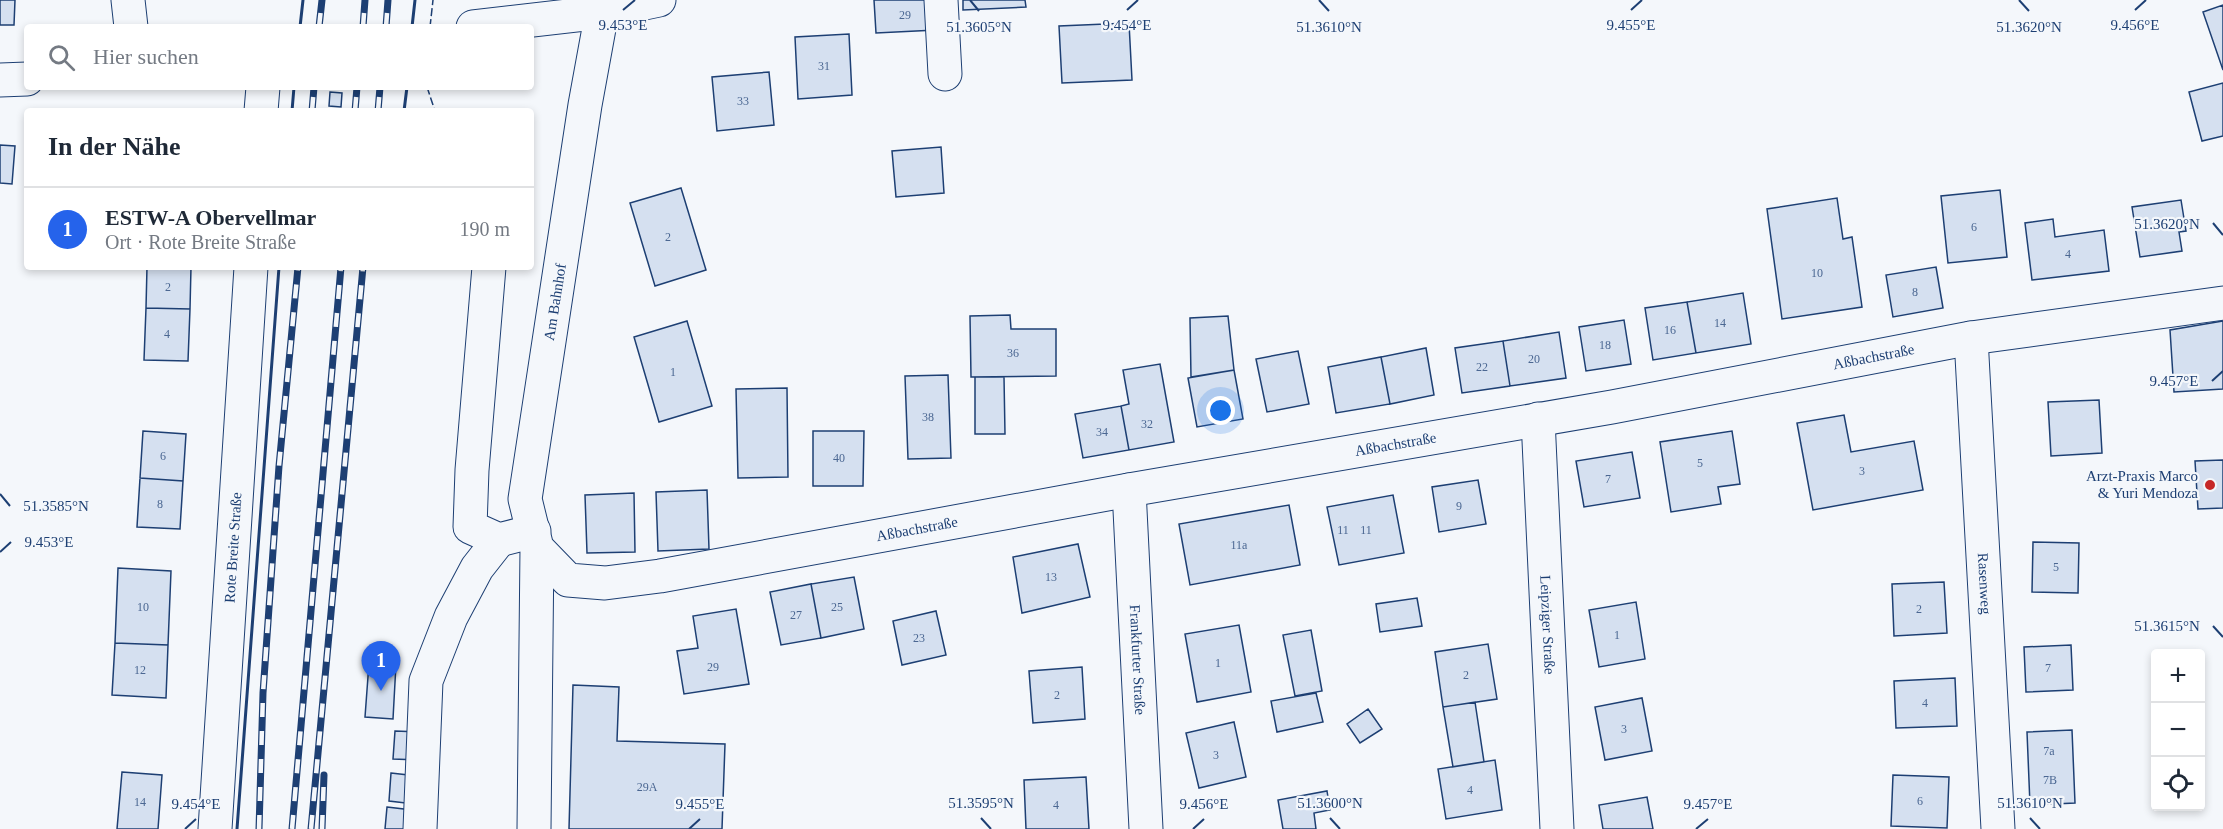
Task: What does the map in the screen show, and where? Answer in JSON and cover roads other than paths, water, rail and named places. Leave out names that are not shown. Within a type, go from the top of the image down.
[{"type":"street","points":[[128,0],[131,24]]},
{"type":"street","points":[[496,24],[602,12],[659,0]]},
{"type":"street","points":[[941,0],[945,74]]},
{"type":"street","name":"Am Bahnhof","points":[[568,580],[535,540],[525,499],[585,105],[602,12]]},
{"type":"street","points":[[0,80],[24,79]]},
{"type":"street","points":[[261,108],[262,90]]},
{"type":"street","name":"Rote Breite Straße","points":[[215,829],[251,270]]},
{"type":"street","points":[[489,270],[472,471],[470,527],[499,540],[535,540],[534,829]]},
{"type":"street","name":"Aßbachstraße","points":[[568,580],[605,583],[660,576],[1129,490],[1612,407],[1971,338],[2223,303]]},
{"type":"street","name":"Rasenweg","points":[[1971,338],[1998,829]]},
{"type":"street","name":"Leipziger Straße","points":[[1538,419],[1557,829]]},
{"type":"street","name":"Frankfurter Straße","points":[[1129,490],[1146,829]]},
{"type":"street","points":[[420,829],[426,681],[451,617],[477,567],[499,540]]},
{"type":"railway","points":[[319,24],[322,0]]},
{"type":"railway","points":[[363,24],[365,0]]},
{"type":"railway","points":[[386,24],[388,0]]},
{"type":"railway","points":[[312,108],[314,90]]},
{"type":"railway","points":[[355,108],[357,90]]},
{"type":"railway","points":[[378,108],[380,90]]},
{"type":"railway","points":[[259,829],[263,693],[279,466],[298,270]]},
{"type":"railway","points":[[292,829],[341,270]]},
{"type":"railway","points":[[311,829],[363,270]]},
{"type":"railway","points":[[322,829],[324,775]]},
{"type":"place","name":"Arzt-Praxis Marco & Yuri Mendoza","points":[[2210,485]]},
{"type":"place","name":"ESTW-A Obervellmar","points":[[381,691]]}]
